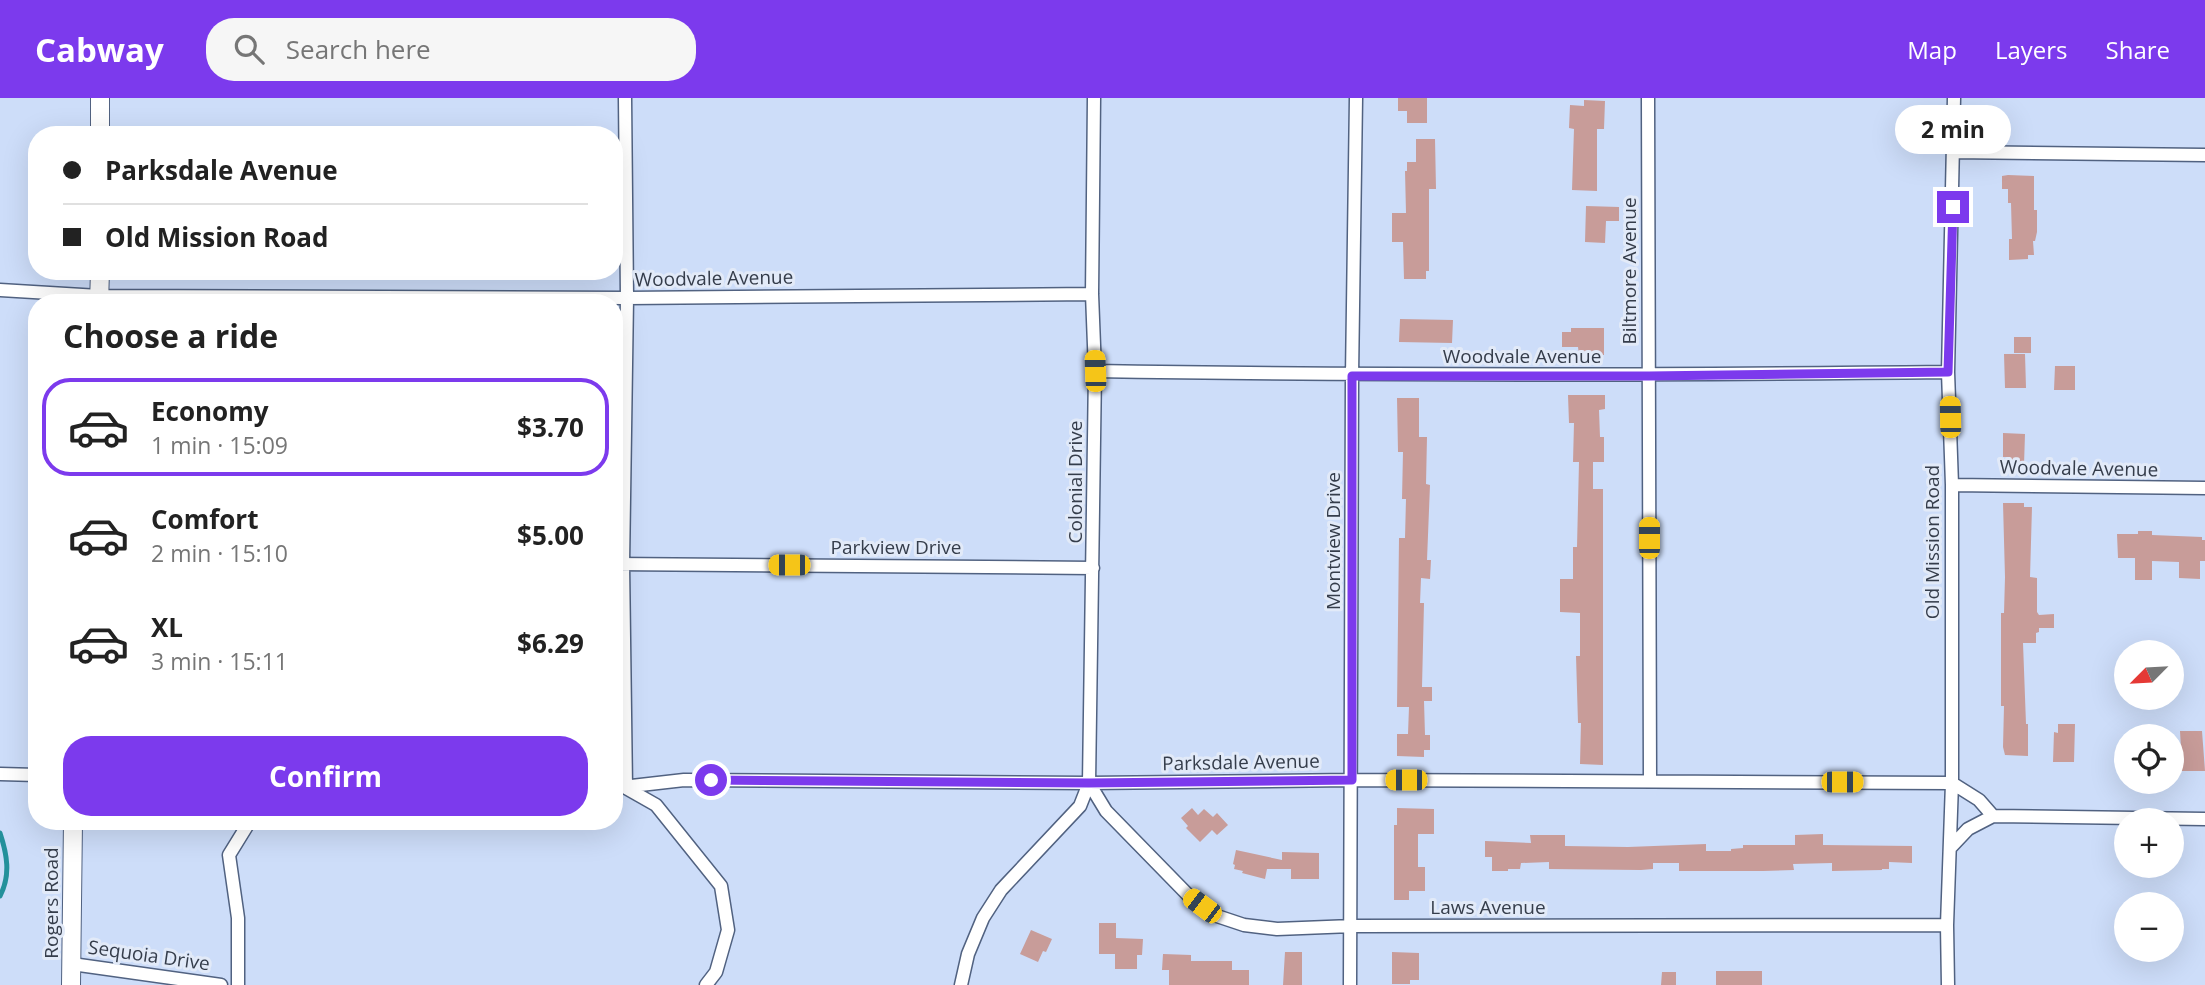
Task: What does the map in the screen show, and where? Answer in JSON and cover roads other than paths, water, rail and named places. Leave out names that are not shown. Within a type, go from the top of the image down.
[{"type":"street","points":[[100,98],[100,126]]},
{"type":"street","points":[[623,431],[627,298],[625,98]]},
{"type":"street","name":"Colonial Drive","points":[[1089,783],[1095,371],[1092,294],[1094,98]]},
{"type":"street","name":"Montview Drive","points":[[1350,985],[1352,376],[1356,98]]},
{"type":"street","name":"Biltmore Avenue","points":[[1648,98],[1650,781]]},
{"type":"street","name":"Old Mission Road","points":[[1948,985],[1947,925],[1952,783],[1952,485],[1948,372],[1954,98]]},
{"type":"street","points":[[1954,152],[2205,155]]},
{"type":"street","name":"Woodvale Avenue","points":[[0,290],[44,294]]},
{"type":"street","name":"Woodvale Avenue","points":[[623,298],[1092,294]]},
{"type":"street","name":"Woodvale Avenue","points":[[1095,371],[1352,376],[1948,372]]},
{"type":"street","name":"Woodvale Avenue","points":[[1952,485],[2205,488]]},
{"type":"street","name":"Parkview Drive","points":[[623,564],[1093,568]]},
{"type":"street","points":[[0,774],[28,775]]},
{"type":"street","name":"Parksdale Avenue","points":[[623,788],[684,780],[1952,783]]},
{"type":"street","points":[[961,985],[968,954],[983,918],[1001,890],[1080,806],[1089,783]]},
{"type":"street","name":"Laws Avenue","points":[[1089,783],[1106,811],[1190,897],[1214,915],[1244,925],[1277,929],[1352,926],[1947,925]]},
{"type":"street","points":[[1952,783],[1979,800],[1993,816]]},
{"type":"street","points":[[623,789],[656,805],[722,886],[728,930],[716,972],[706,985]]},
{"type":"street","points":[[1950,848],[1968,830],[1993,816],[2205,819]]},
{"type":"street","name":"Rogers Road","points":[[71,985],[73,830]]},
{"type":"street","points":[[238,985],[237,918],[229,855],[244,830]]},
{"type":"street","name":"Sequoia Drive","points":[[72,964],[221,985]]},
{"type":"waterway","points":[[0,833],[7,864],[6,880],[0,896]]}]
